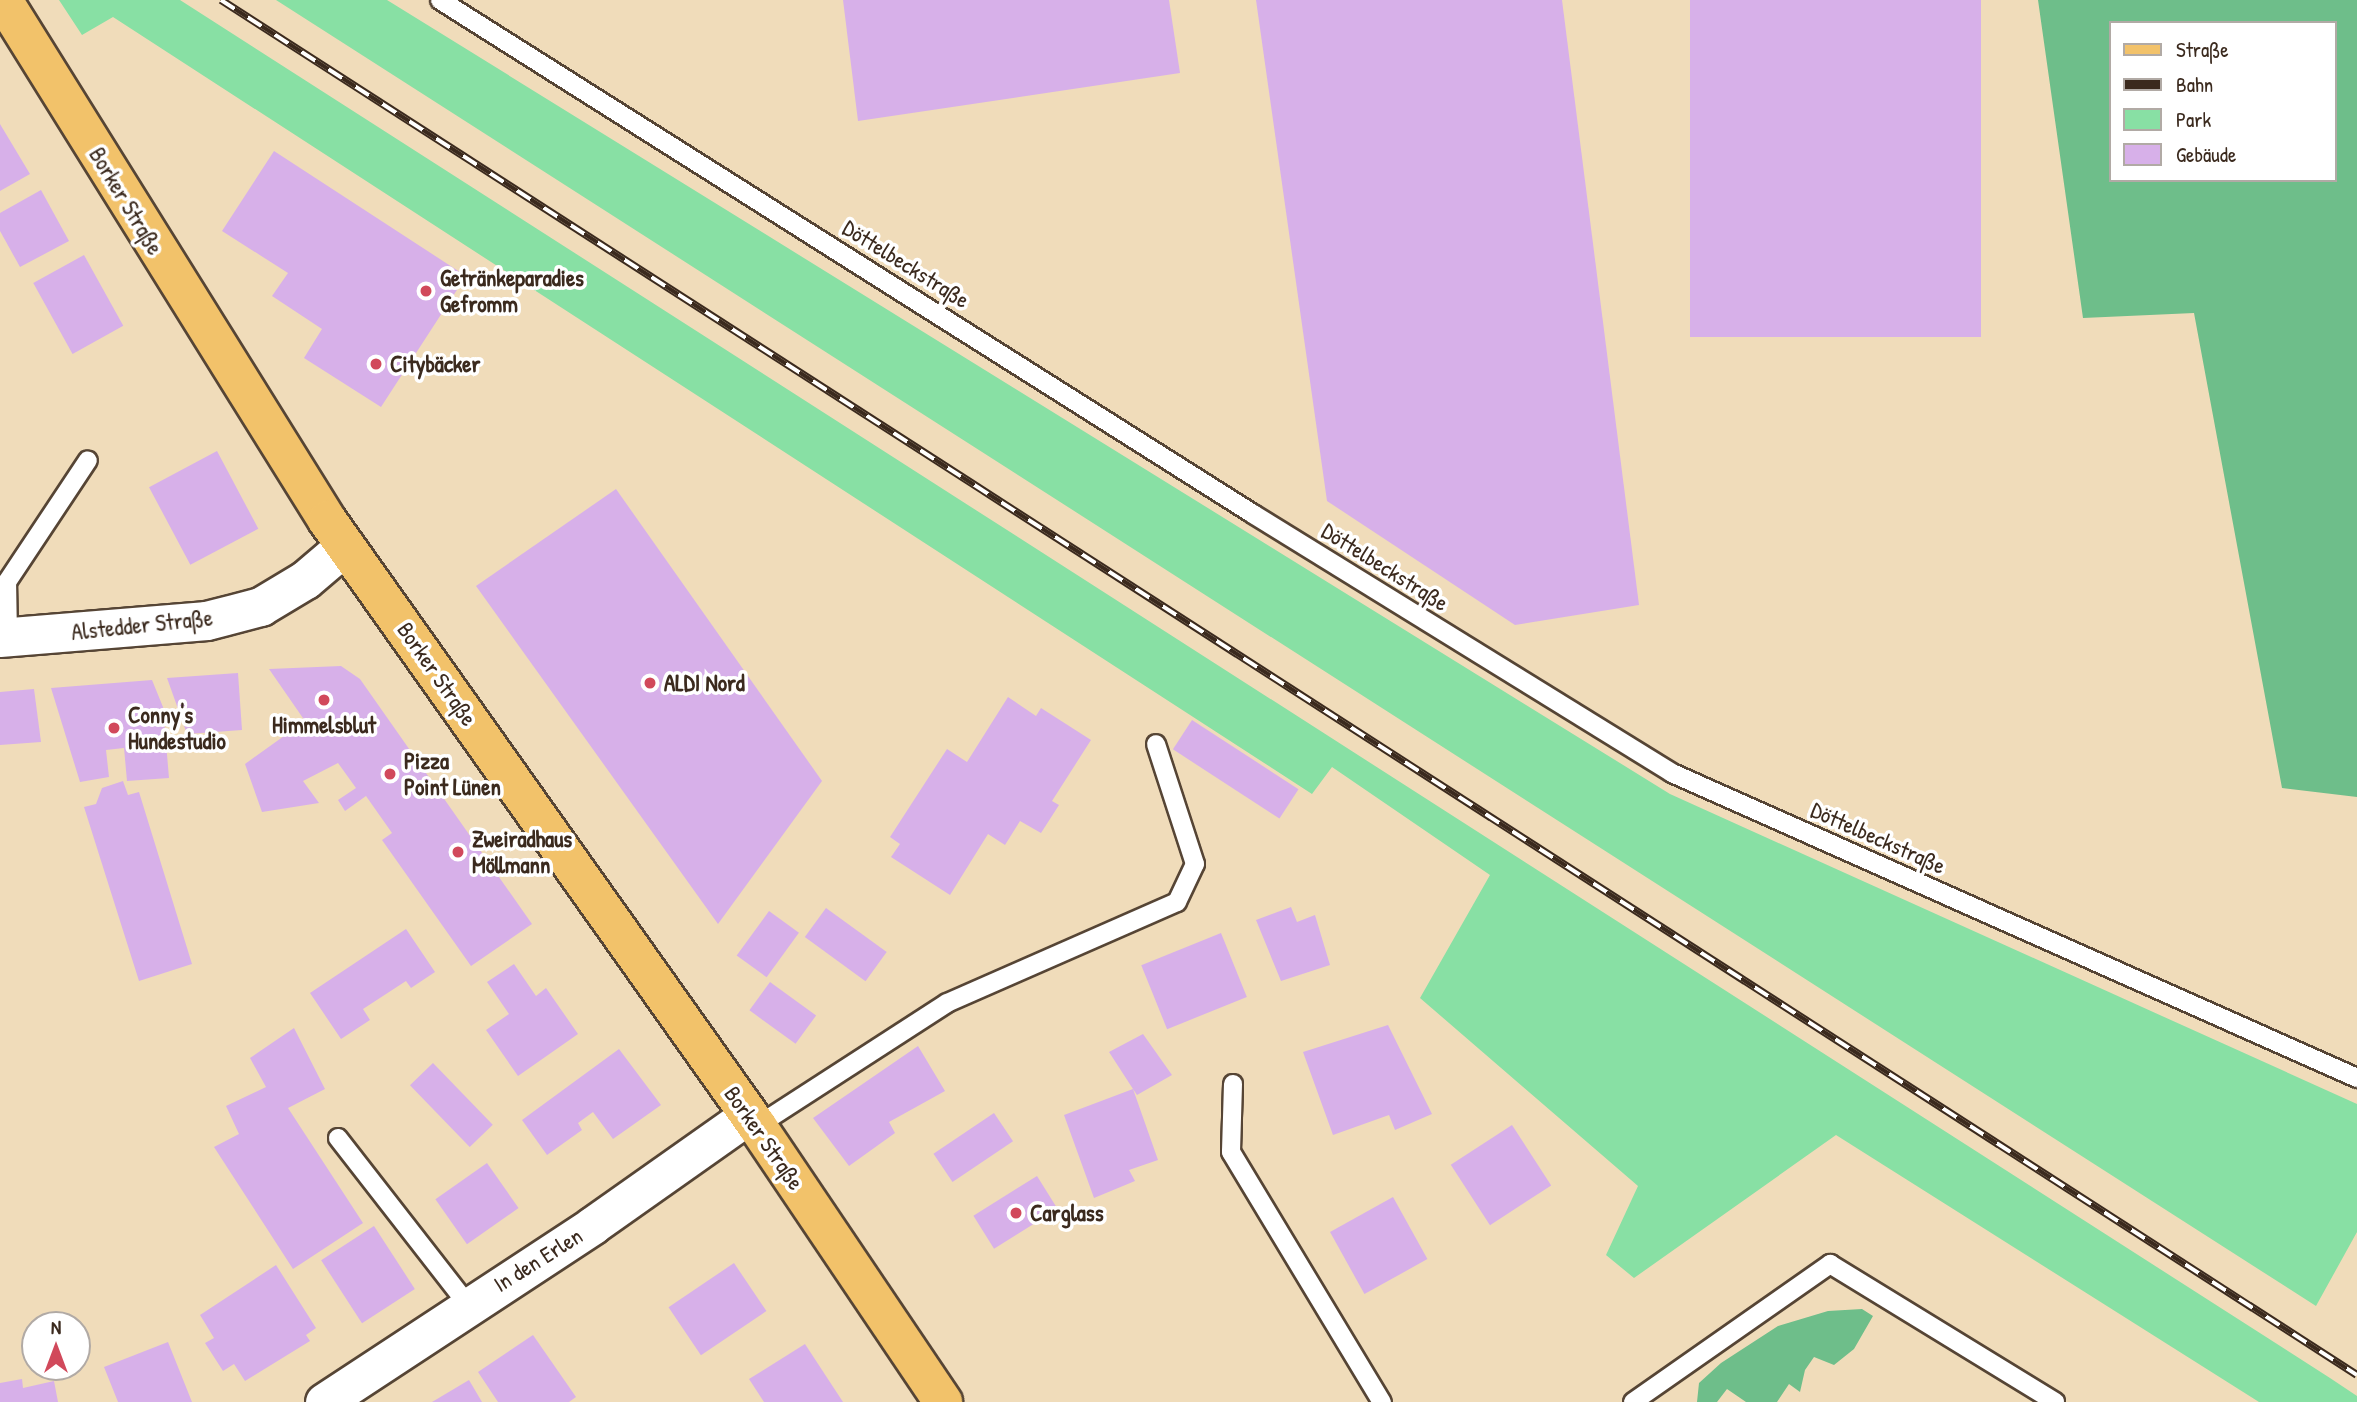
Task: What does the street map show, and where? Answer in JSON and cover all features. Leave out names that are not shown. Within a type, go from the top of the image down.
[{"type":"main road","name":"Borker Straße","points":[[3,0],[346,547],[753,1120],[943,1402]]},
{"type":"street","name":"Alstedder Straße","points":[[4,638],[207,621],[261,607],[306,580],[346,547]]},
{"type":"street","name":"In den Erlen","points":[[324,1402],[753,1120]]},
{"type":"lane","name":"Döttelbeckstraße","points":[[440,0],[1265,521],[1672,773],[2357,1078]]},
{"type":"lane","points":[[4,638],[7,582],[88,460]]},
{"type":"lane","points":[[753,1120],[947,1003],[1177,902],[1195,864],[1156,744]]},
{"type":"lane","points":[[1233,1084],[1231,1152],[1382,1402]]},
{"type":"lane","points":[[338,1138],[468,1305]]},
{"type":"lane","points":[[1637,1401],[1830,1264],[2055,1402]]},
{"type":"green space","points":[[59,0],[180,0],[2330,1378],[2357,1396],[2357,1402],[2259,1402],[1836,1135],[1634,1278],[1606,1255],[1638,1186],[1420,998],[1490,875],[1332,767],[1312,794],[113,17],[82,35]]},
{"type":"green space","points":[[276,0],[387,0],[1670,794],[2357,1104],[2357,1232],[2316,1306]]},
{"type":"green space","points":[[2038,0],[2357,0],[2357,797],[2282,788],[2194,313],[2083,318]]},
{"type":"green space","points":[[1862,1309],[1873,1316],[1854,1349],[1834,1365],[1814,1357],[1805,1370],[1800,1392],[1789,1384],[1777,1402],[1746,1402],[1727,1389],[1717,1402],[1697,1402],[1699,1383],[1721,1363],[1778,1326],[1828,1311]]},
{"type":"building","points":[[843,0],[1169,0],[1180,73],[858,121]]},
{"type":"building","points":[[1256,0],[1562,0],[1639,605],[1515,625],[1327,501]]},
{"type":"building","points":[[1690,0],[1981,0],[1981,337],[1690,337]]},
{"type":"building","points":[[0,124],[30,174],[0,191]]},
{"type":"building","points":[[274,151],[466,276],[381,407],[304,358],[322,329],[272,296],[288,273],[222,231]]},
{"type":"building","points":[[41,190],[69,241],[20,267],[0,231],[0,213]]},
{"type":"building","points":[[84,255],[123,326],[73,354],[33,283]]},
{"type":"building","points":[[217,451],[258,529],[190,565],[149,487]]},
{"type":"building","name":"ALDI Nord","points":[[616,489],[822,781],[718,924],[476,586]]},
{"type":"building","points":[[341,666],[360,679],[532,924],[471,966],[382,840],[392,833],[366,796],[345,811],[338,800],[356,788],[338,763],[303,781],[319,803],[262,812],[245,764],[305,721],[269,669]]},
{"type":"building","points":[[238,673],[242,730],[187,734],[167,678]]},
{"type":"building","name":"Conny's Hundestudio","points":[[152,680],[163,707],[169,778],[127,781],[124,748],[106,750],[109,777],[80,782],[51,688]]},
{"type":"building","points":[[34,689],[41,742],[0,745],[0,692]]},
{"type":"building","points":[[1008,697],[1036,716],[1041,708],[1091,740],[1052,801],[1059,805],[1041,833],[1020,821],[1005,845],[988,834],[950,895],[891,857],[900,844],[890,837],[947,749],[967,762]]},
{"type":"building","points":[[1192,720],[1299,789],[1279,819],[1173,749]]},
{"type":"building","points":[[123,781],[128,795],[139,792],[192,964],[139,981],[84,807],[96,804],[102,788]]},
{"type":"building","points":[[1291,907],[1297,922],[1315,915],[1330,965],[1281,981],[1256,920]]},
{"type":"building","points":[[826,908],[887,952],[866,981],[805,937]]},
{"type":"building","points":[[769,911],[799,933],[767,977],[737,955]]},
{"type":"building","points":[[406,929],[435,972],[411,988],[406,981],[363,1009],[370,1020],[341,1039],[310,993]]},
{"type":"building","points":[[1221,933],[1247,997],[1167,1029],[1141,965]]},
{"type":"building","points":[[514,964],[536,996],[546,988],[578,1034],[518,1076],[486,1030],[509,1014],[487,982]]},
{"type":"building","points":[[770,982],[816,1016],[796,1044],[749,1010]]},
{"type":"building","points":[[1388,1025],[1432,1114],[1395,1130],[1389,1115],[1333,1135],[1303,1052]]},
{"type":"building","points":[[294,1028],[325,1089],[288,1108],[363,1223],[293,1269],[214,1147],[239,1134],[226,1106],[266,1087],[250,1058]]},
{"type":"building","points":[[1143,1034],[1172,1075],[1137,1095],[1109,1052]]},
{"type":"building","points":[[918,1046],[945,1091],[889,1122],[895,1133],[849,1166],[813,1118]]},
{"type":"building","points":[[619,1049],[661,1105],[613,1139],[593,1112],[578,1123],[582,1130],[547,1155],[522,1120]]},
{"type":"building","points":[[433,1063],[493,1125],[470,1147],[410,1085]]},
{"type":"building","points":[[1133,1089],[1158,1160],[1129,1170],[1135,1181],[1094,1198],[1064,1115]]},
{"type":"building","points":[[994,1113],[1013,1141],[952,1182],[933,1154]]},
{"type":"building","points":[[1512,1125],[1551,1185],[1490,1225],[1451,1165]]},
{"type":"building","points":[[487,1163],[519,1208],[467,1244],[435,1199]]},
{"type":"building","name":"Carglass","points":[[1037,1176],[1058,1209],[994,1249],[973,1216]]},
{"type":"building","points":[[1393,1197],[1427,1259],[1364,1294],[1330,1232]]},
{"type":"building","points":[[374,1226],[415,1289],[362,1323],[321,1260]]},
{"type":"building","points":[[734,1263],[766,1311],[701,1355],[669,1307]]},
{"type":"building","points":[[276,1265],[316,1328],[306,1335],[310,1341],[245,1381],[234,1364],[223,1371],[205,1343],[214,1338],[200,1315]]},
{"type":"building","points":[[533,1335],[576,1397],[569,1402],[498,1402],[478,1372]]},
{"type":"building","points":[[168,1342],[192,1402],[118,1402],[104,1367]]},
{"type":"building","points":[[805,1344],[843,1402],[764,1402],[749,1379]]},
{"type":"building","points":[[21,1379],[23,1388],[54,1381],[58,1402],[0,1402],[0,1383]]},
{"type":"building","points":[[469,1380],[482,1402],[432,1402]]},
{"type":"railway","points":[[221,0],[2357,1375]]},
{"type":"place","name":"Getränkeparadies Gefromm","points":[[426,291]]},
{"type":"place","name":"Citybäcker","points":[[376,364]]},
{"type":"place","name":"ALDI Nord","points":[[650,683]]},
{"type":"place","name":"Himmelsblut","points":[[324,700]]},
{"type":"place","name":"Conny's Hundestudio","points":[[114,728]]},
{"type":"place","name":"Pizza Point Lünen","points":[[390,774]]},
{"type":"place","name":"Zweiradhaus Möllmann","points":[[458,852]]},
{"type":"place","name":"Carglass","points":[[1016,1213]]}]
